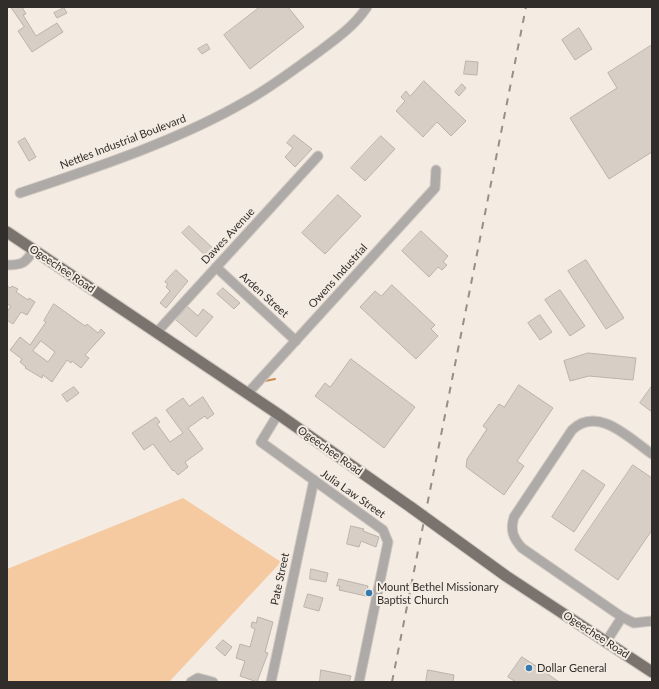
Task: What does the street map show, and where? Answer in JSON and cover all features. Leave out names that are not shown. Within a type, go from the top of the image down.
[{"type":"main road","name":"Ogeechee Road","points":[[7,232],[278,414],[441,528],[506,576],[652,672]]},
{"type":"street","name":"Nettles Industrial Boulevard","points":[[20,193],[139,151],[186,131],[246,101],[272,86],[345,32],[360,18],[367,7]]},
{"type":"street","name":"Dawes Avenue","points":[[156,333],[318,156]]},
{"type":"street","name":"Owens Industrial","points":[[247,394],[435,188],[436,170]]},
{"type":"street","points":[[7,265],[20,265],[27,260],[34,250]]},
{"type":"street","name":"Arden Street","points":[[216,267],[296,341]]},
{"type":"street","name":"Julia Law Street","points":[[278,414],[260,442],[383,530],[388,542],[359,682]]},
{"type":"street","points":[[652,454],[608,424],[598,420],[584,422],[572,430],[514,517],[512,524],[512,532],[522,548],[622,617],[634,623],[652,621]]},
{"type":"street","name":"Pate Street","points":[[271,682],[314,480]]},
{"type":"street","points":[[606,642],[622,617]]},
{"type":"street","points":[[191,682],[198,678],[213,682]]},
{"type":"shaded area","points":[[183,498],[281,562],[169,682],[7,682],[7,569]]},
{"type":"building","points":[[11,7],[22,7],[26,14],[23,15],[36,36],[57,23],[63,32],[32,52],[18,31],[24,27]]},
{"type":"building","points":[[260,7],[288,7],[304,27],[250,69],[224,35]]},
{"type":"building","points":[[64,8],[67,13],[57,18],[54,13]]},
{"type":"building","points":[[579,28],[592,49],[575,60],[562,40]]},
{"type":"building","points":[[207,44],[210,49],[202,54],[198,49]]},
{"type":"building","points":[[652,45],[652,152],[609,179],[570,118],[617,88],[608,73]]},
{"type":"building","points":[[466,61],[478,62],[477,75],[464,74]]},
{"type":"building","points":[[424,81],[466,121],[451,136],[437,122],[423,137],[396,111],[405,101],[401,97],[406,91],[410,96]]},
{"type":"building","points":[[462,84],[466,88],[459,96],[455,92]]},
{"type":"building","points":[[294,135],[312,149],[295,167],[285,157],[293,148],[287,143]]},
{"type":"building","points":[[381,136],[395,149],[365,181],[351,168]]},
{"type":"building","points":[[25,138],[36,157],[29,161],[18,142]]},
{"type":"building","points":[[338,195],[361,216],[325,254],[302,233]]},
{"type":"building","points":[[189,226],[216,251],[209,259],[182,233]]},
{"type":"building","points":[[421,231],[448,256],[443,262],[447,265],[442,270],[438,267],[429,277],[402,251]]},
{"type":"building","points":[[586,260],[624,318],[606,329],[568,271]]},
{"type":"building","points":[[176,270],[188,281],[166,308],[160,303],[170,291],[166,287],[168,284],[165,282]]},
{"type":"building","points":[[392,285],[435,325],[431,329],[438,336],[416,359],[360,307],[375,291],[381,296]]},
{"type":"building","points":[[7,286],[10,288],[12,286],[18,289],[16,292],[28,300],[29,298],[35,302],[27,315],[21,312],[13,324],[7,320],[7,312],[11,306],[7,304]]},
{"type":"building","points":[[223,288],[240,303],[234,309],[217,294]]},
{"type":"building","points":[[560,290],[585,326],[570,336],[545,300]]},
{"type":"building","points":[[54,304],[85,326],[87,324],[98,333],[101,329],[105,333],[85,355],[89,358],[81,368],[72,361],[71,363],[67,360],[52,382],[43,375],[42,378],[25,368],[26,367],[20,362],[22,359],[10,350],[20,337],[30,345],[46,322],[44,321]],"holes":[[[41,341],[55,352],[48,362],[33,351]]]},
{"type":"building","points":[[188,307],[198,316],[203,309],[213,317],[196,337],[176,320]]},
{"type":"building","points":[[540,315],[552,332],[540,340],[528,323]]},
{"type":"building","points":[[588,353],[636,358],[633,380],[589,376],[570,381],[564,361]]},
{"type":"building","points":[[351,359],[415,407],[384,448],[315,396],[325,383],[330,387]]},
{"type":"building","points":[[519,385],[553,408],[517,461],[524,466],[504,495],[466,467],[467,459],[487,429],[483,426],[499,404],[504,407]]},
{"type":"building","points":[[652,386],[652,412],[640,403]]},
{"type":"building","points":[[74,387],[79,393],[67,402],[62,395]]},
{"type":"building","points":[[203,397],[214,414],[207,419],[205,416],[188,428],[203,449],[185,462],[188,467],[178,475],[174,470],[173,471],[153,444],[144,450],[132,433],[156,417],[160,422],[157,424],[170,442],[183,433],[166,410],[183,398],[189,406]]},
{"type":"building","points":[[633,465],[652,478],[652,530],[618,580],[575,550]]},
{"type":"building","points":[[583,470],[605,485],[574,532],[552,517]]},
{"type":"building","points":[[351,526],[364,529],[363,531],[379,537],[376,547],[361,541],[359,547],[347,544]]},
{"type":"building","points":[[311,569],[328,573],[326,582],[310,579]]},
{"type":"building","points":[[339,579],[368,586],[366,596],[339,590],[340,586],[337,586]]},
{"type":"building","points":[[308,594],[323,598],[319,611],[304,607]]},
{"type":"building","points":[[258,617],[273,622],[265,652],[268,653],[257,682],[240,676],[245,661],[236,658],[240,644],[250,647],[255,629],[251,627],[252,622],[256,623]]},
{"type":"building","points":[[223,640],[232,647],[225,656],[216,648]]},
{"type":"building","name":"Dollar General","points":[[522,657],[536,666],[537,664],[547,670],[545,672],[559,682],[516,682],[508,677]]},
{"type":"building","points":[[321,670],[351,676],[349,682],[320,682]]},
{"type":"building","points":[[428,670],[454,675],[453,682],[426,682]]},
{"type":"waterway","points":[[265,381],[275,379]]},
{"type":"railway","points":[[392,682],[526,7]]},
{"type":"place","name":"Mount Bethel Missionary Baptist Church","points":[[369,593]]},
{"type":"place","name":"Dollar General","points":[[529,668]]}]
